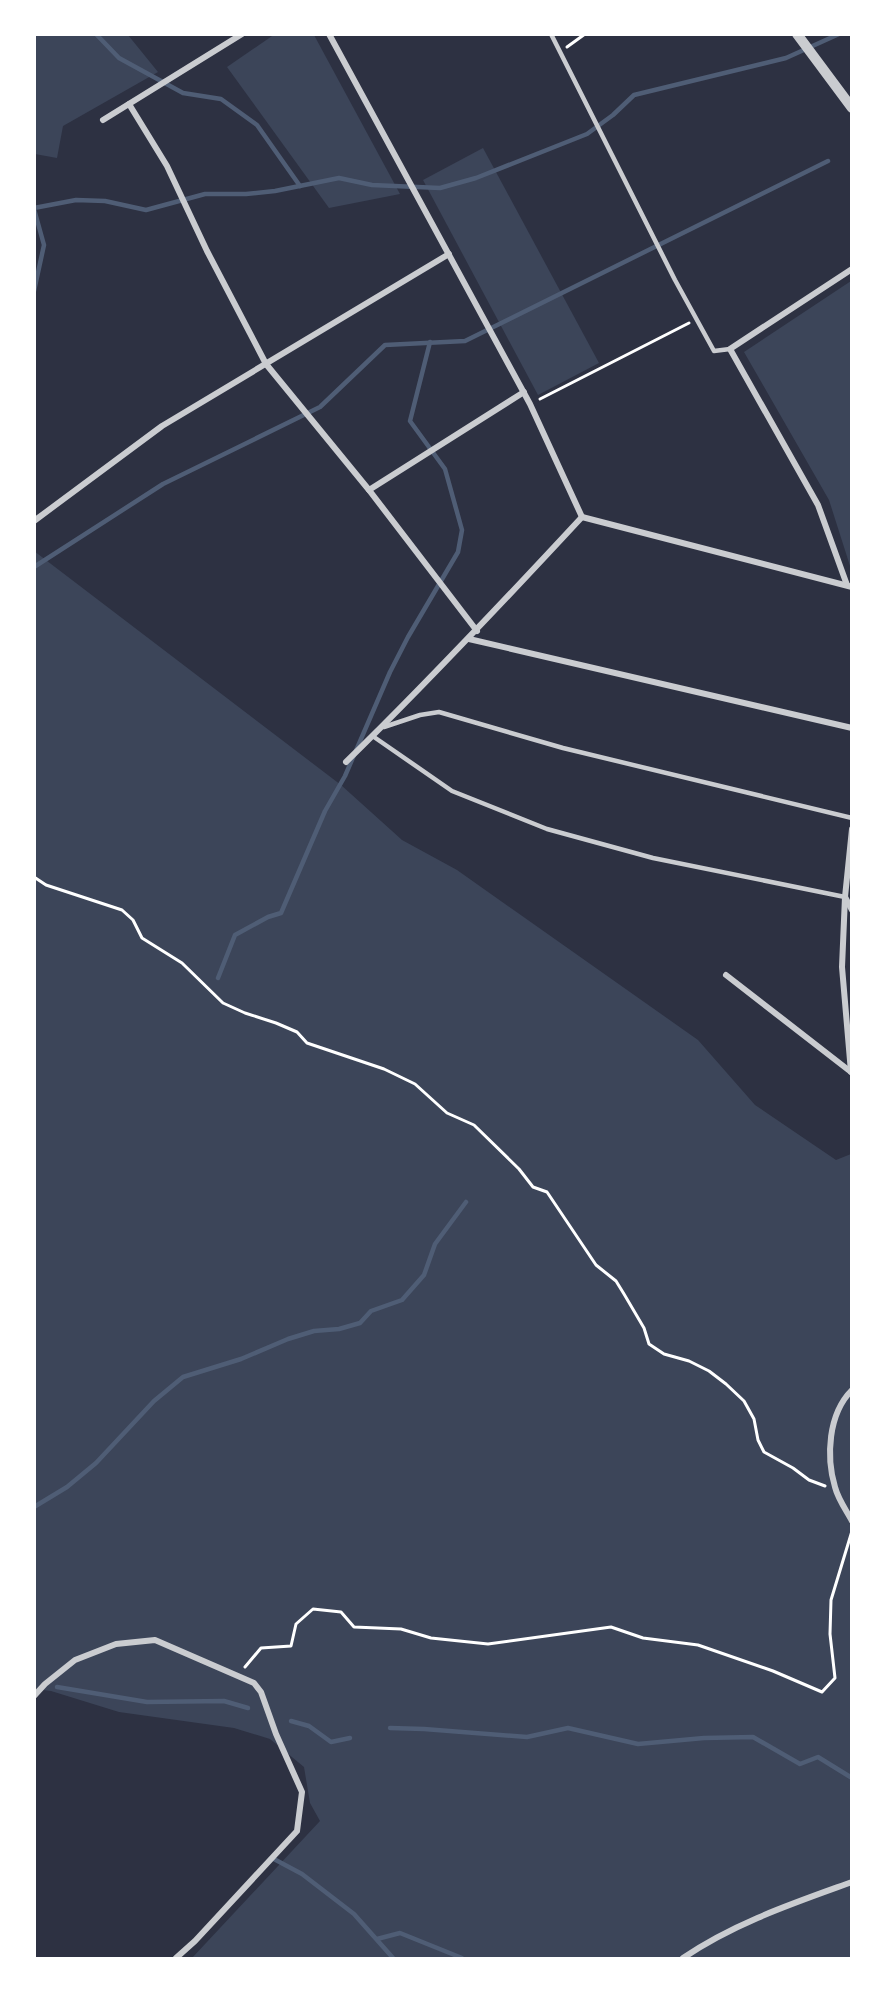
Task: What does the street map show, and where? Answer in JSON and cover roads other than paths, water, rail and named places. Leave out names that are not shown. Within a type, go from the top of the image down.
[{"type":"street","points":[[103,120],[242,34]]},
{"type":"street","points":[[329,34],[524,392],[582,517]]},
{"type":"street","points":[[798,34],[852,108]]},
{"type":"street","points":[[129,104],[167,166],[207,251],[266,364],[369,490],[477,631]]},
{"type":"street","points":[[34,521],[162,426],[449,254]]},
{"type":"street","points":[[849,586],[818,505],[730,349],[852,269]]},
{"type":"street","points":[[369,490],[524,392]]},
{"type":"street","points":[[582,517],[849,586]]},
{"type":"street","points":[[346,762],[477,631],[582,517]]},
{"type":"street","points":[[469,639],[852,728]]},
{"type":"street","points":[[726,975],[851,1072],[842,967],[845,897],[852,828]]},
{"type":"street","points":[[845,897],[852,910]]},
{"type":"street","points":[[852,1390],[839,1407],[832,1435],[830,1467],[836,1490],[852,1521]]},
{"type":"street","points":[[34,1696],[75,1660],[116,1644],[155,1640],[254,1683],[261,1692],[276,1734],[302,1792],[297,1831],[176,1959]]},
{"type":"street","points":[[683,1959],[703,1944],[747,1923],[795,1902],[852,1882]]},
{"type":"lane","points":[[551,34],[714,351],[730,349]]},
{"type":"lane","points":[[384,726],[439,712],[563,748],[852,818]]},
{"type":"lane","points":[[374,736],[453,791],[547,829],[653,858],[845,897]]},
{"type":"waterway","points":[[96,34],[119,58],[183,93],[221,99],[257,125],[300,186]]},
{"type":"waterway","points":[[34,208],[76,200],[105,201],[146,210],[205,194],[275,191],[339,178],[372,185],[440,188],[476,178],[587,134],[613,115],[634,95],[786,58],[839,34]]},
{"type":"waterway","points":[[34,567],[163,484],[320,407],[385,345],[465,341],[828,161]]},
{"type":"waterway","points":[[34,209],[44,245],[34,291]]},
{"type":"waterway","points":[[218,978],[235,935],[268,917],[281,913],[325,811],[345,776],[390,672],[458,552],[462,530],[445,469],[410,421],[430,342]]},
{"type":"waterway","points":[[34,1507],[67,1487],[96,1463],[154,1401],[183,1377],[241,1359],[288,1339],[314,1331],[339,1329],[360,1323],[371,1311],[402,1300],[424,1275],[435,1244],[466,1202]]},
{"type":"waterway","points":[[57,1687],[147,1702],[224,1701],[248,1708]]},
{"type":"waterway","points":[[291,1721],[309,1726],[331,1742],[350,1738]]},
{"type":"waterway","points":[[390,1728],[527,1737],[568,1728],[638,1744],[704,1738],[753,1737],[800,1764],[818,1757],[852,1778]]},
{"type":"waterway","points":[[272,1858],[302,1874],[354,1914],[393,1958]]},
{"type":"waterway","points":[[377,1939],[400,1933],[462,1958]]}]
